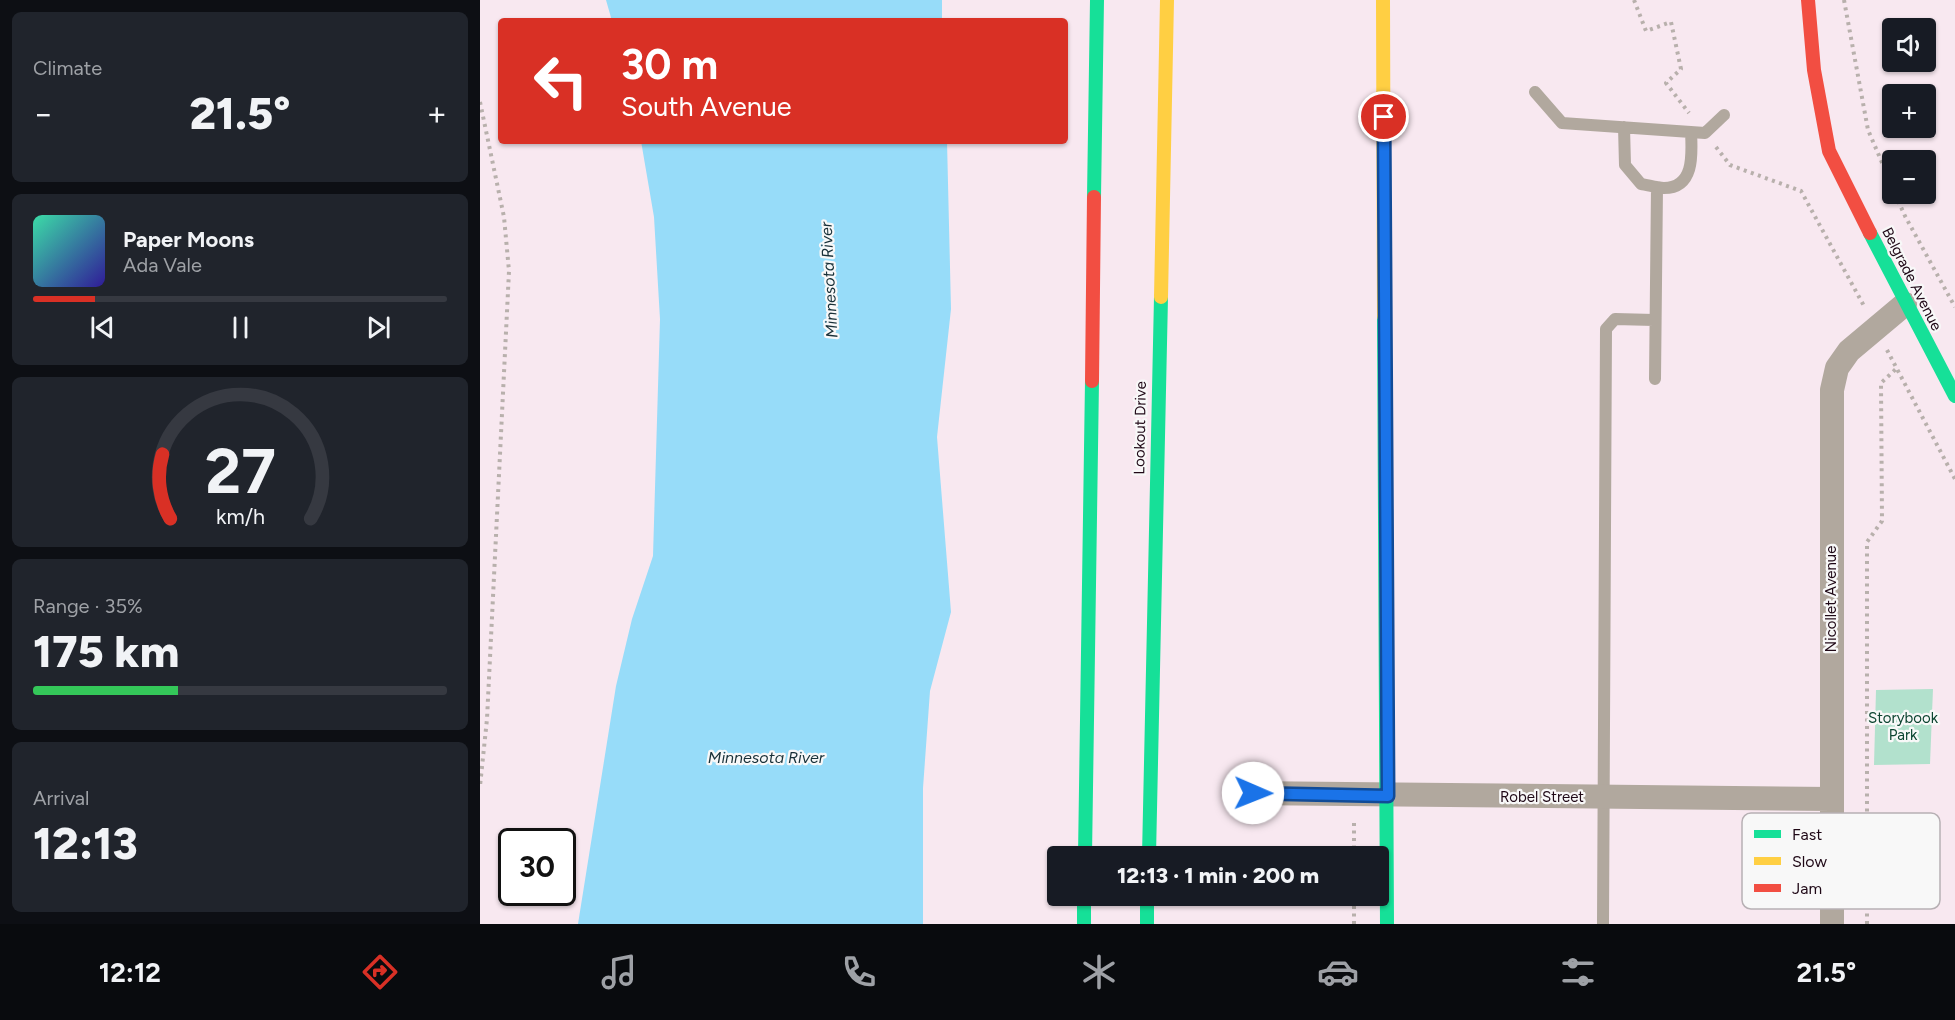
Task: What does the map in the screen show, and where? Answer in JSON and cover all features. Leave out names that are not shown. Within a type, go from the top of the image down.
[{"type":"main road","points":[[1085,846],[1097,0]]},
{"type":"main road","name":"Lookout Drive","points":[[1149,846],[1169,0]]},
{"type":"main road","points":[[1383,0],[1387,924]]},
{"type":"main road","name":"Belgrade Avenue","points":[[1808,0],[1814,70],[1829,151],[1905,304],[1955,396]]},
{"type":"main road","points":[[1084,906],[1084,924]]},
{"type":"main road","points":[[1146,924],[1147,906]]},
{"type":"street","name":"Nicollet Avenue","points":[[1831,813],[1832,390],[1837,368],[1850,351],[1905,304]]},
{"type":"street","name":"Robel Street","points":[[1253,793],[1831,799]]},
{"type":"street","name":"Nicollet Avenue","points":[[1832,909],[1832,924]]},
{"type":"lane","points":[[1535,92],[1562,123],[1705,133],[1724,115]]},
{"type":"lane","points":[[1624,127],[1625,165],[1641,184],[1666,188],[1681,182],[1693,163],[1691,132]]},
{"type":"lane","points":[[1655,379],[1657,187]]},
{"type":"lane","points":[[1604,924],[1606,329],[1615,319],[1654,320]]},
{"type":"path","points":[[1634,0],[1646,31],[1671,22],[1681,69],[1666,83],[1730,165],[1801,191]]},
{"type":"path","points":[[1844,0],[1868,130],[1882,162]]},
{"type":"path","points":[[480,102],[504,217],[509,271],[488,719],[480,786]]},
{"type":"path","points":[[1900,204],[1955,307]]},
{"type":"path","points":[[1867,813],[1867,542],[1882,521],[1881,384],[1897,369]]},
{"type":"path","points":[[1354,906],[1354,924]]},
{"type":"green space","name":"Storybook Park","points":[[1933,689],[1930,764],[1874,765],[1876,690]]},
{"type":"water","points":[[606,0],[942,0],[942,18],[611,18]]},
{"type":"water","name":"Minnesota River","points":[[642,144],[947,144],[951,309],[937,437],[951,612],[930,691],[923,788],[923,924],[578,924],[616,686],[632,619],[653,556],[660,319],[654,217]]},
{"type":"traffic: fast","points":[[1094,197],[1097,0]]},
{"type":"traffic: fast","points":[[1870,233],[1955,396]]},
{"type":"traffic: fast","points":[[1149,846],[1161,297]]},
{"type":"traffic: fast","points":[[1384,316],[1387,924]]},
{"type":"traffic: fast","points":[[1085,846],[1092,381]]},
{"type":"traffic: fast","points":[[1084,906],[1084,924]]},
{"type":"traffic: fast","points":[[1147,906],[1147,924]]},
{"type":"traffic: slow","points":[[1161,297],[1167,0]]},
{"type":"traffic: slow","points":[[1383,0],[1384,316]]},
{"type":"traffic: jam","points":[[1808,0],[1814,70],[1829,151],[1870,233]]},
{"type":"traffic: jam","points":[[1092,381],[1094,197]]},
{"type":"route","points":[[1253,793],[1388,796],[1384,117]]}]
